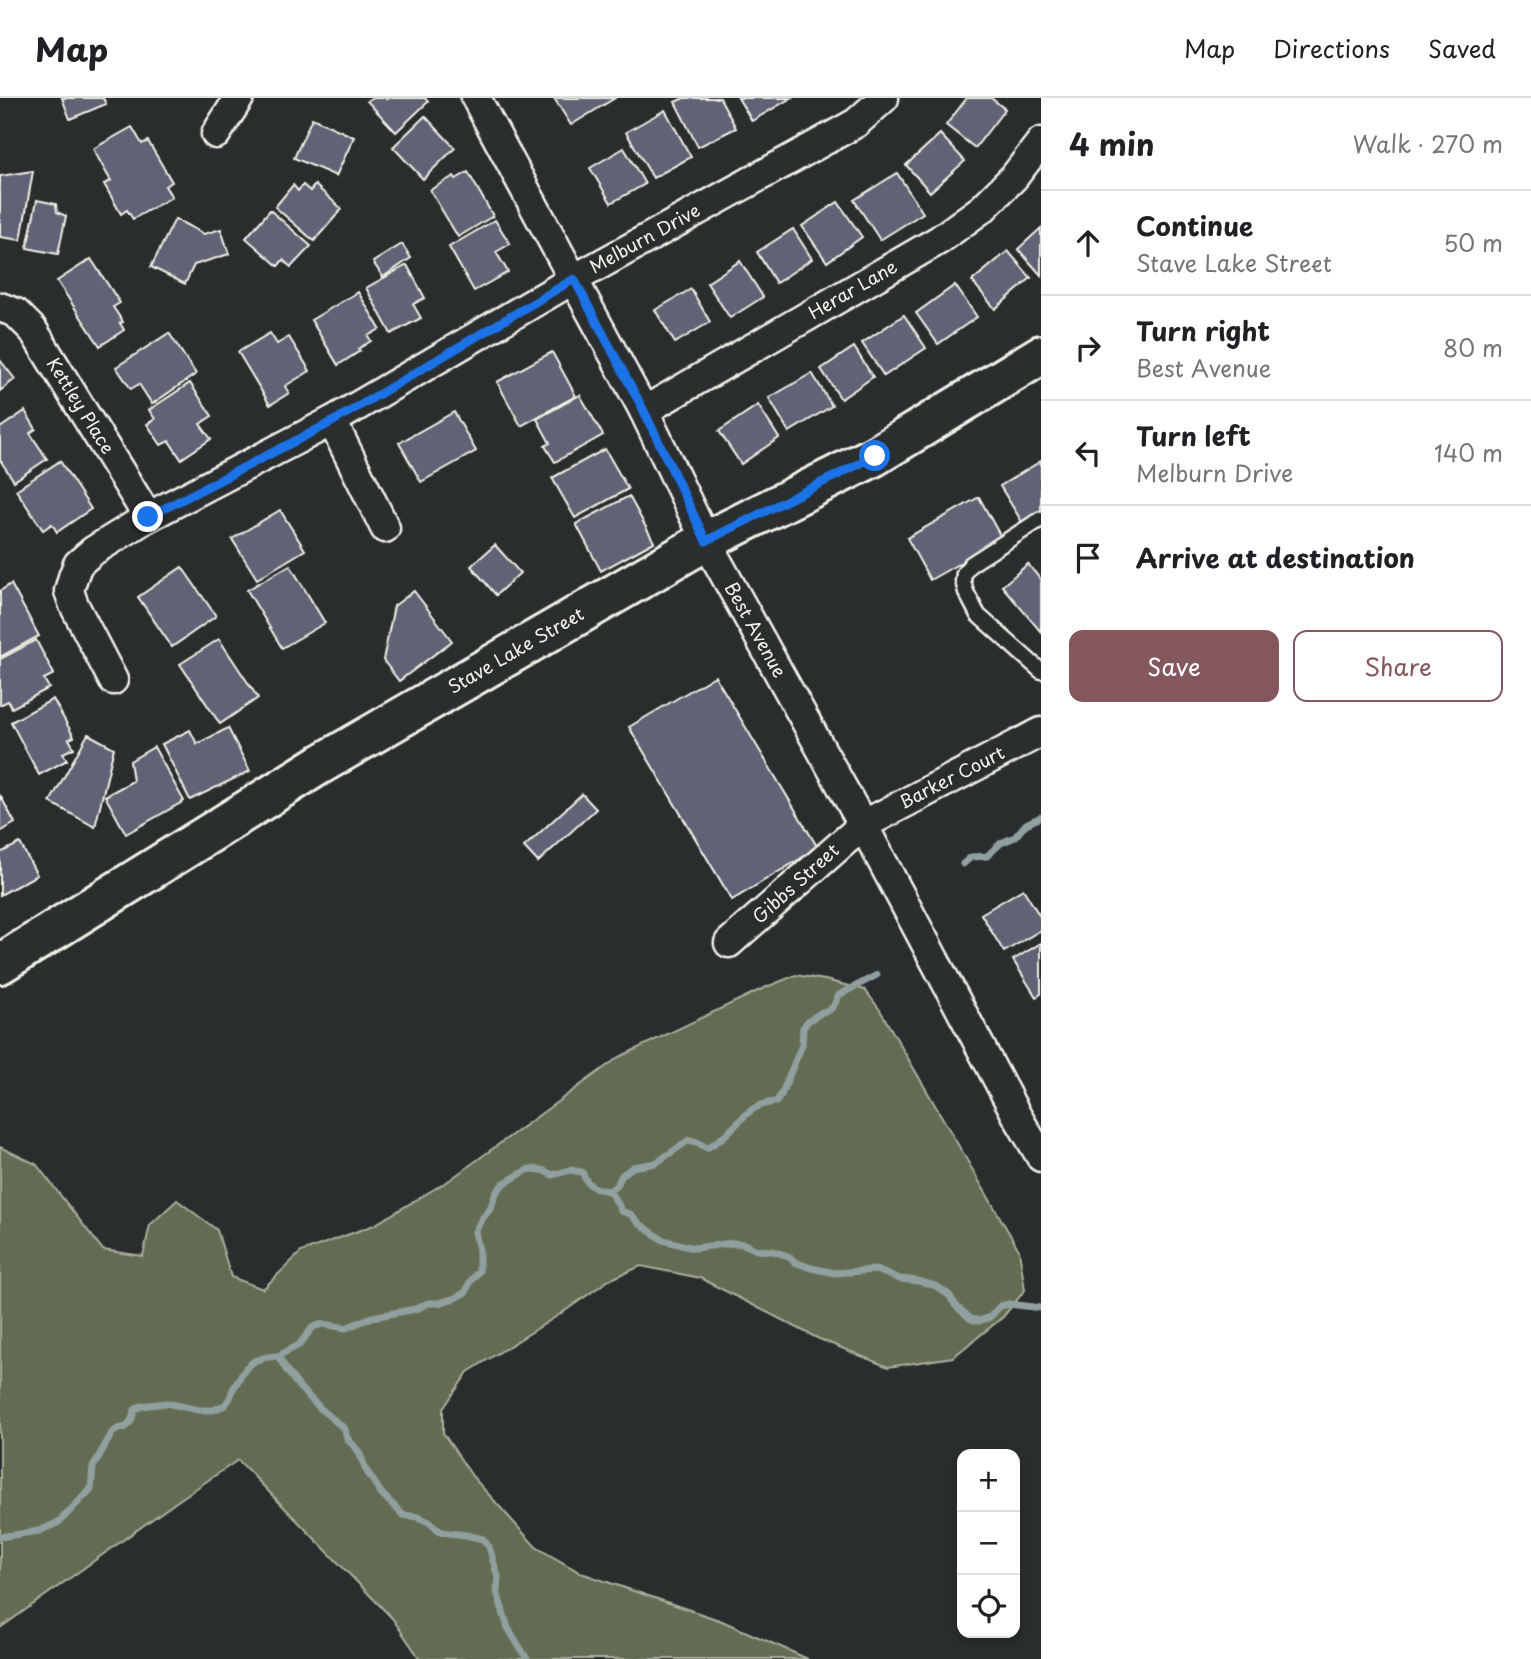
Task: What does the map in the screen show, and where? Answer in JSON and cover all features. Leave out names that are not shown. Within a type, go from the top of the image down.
[{"type":"main road","name":"Stave Lake Street","points":[[0,964],[319,765],[706,541],[875,456],[1041,355]]},
{"type":"street","points":[[216,134],[239,98]]},
{"type":"street","name":"Best Avenue","points":[[476,98],[644,411],[706,541],[863,825],[1041,1157]]},
{"type":"street","name":"Melburn Drive","points":[[113,680],[69,591],[78,564],[93,551],[148,517],[332,422],[574,279],[856,123],[884,98]]},
{"type":"street","name":"Herar Lane","points":[[644,411],[939,240],[983,208],[1014,177],[1041,142]]},
{"type":"street","name":"Kettley Place","points":[[0,307],[16,313],[33,330],[148,517]]},
{"type":"street","points":[[332,422],[385,528]]},
{"type":"street","name":"Barker Court","points":[[863,825],[1041,732]]},
{"type":"street","name":"Gibbs Street","points":[[729,943],[863,825]]},
{"type":"lane","points":[[1041,519],[971,564],[964,573],[963,581],[978,615],[1041,671]]},
{"type":"green space","points":[[796,975],[865,990],[880,1010],[1019,1250],[1025,1290],[1003,1317],[953,1357],[888,1367],[817,1338],[700,1278],[641,1266],[609,1280],[468,1372],[443,1409],[443,1433],[472,1476],[536,1547],[581,1573],[722,1621],[808,1659],[420,1659],[392,1618],[238,1460],[0,1628],[0,1147],[36,1164],[103,1250],[143,1256],[150,1225],[177,1200],[217,1230],[231,1277],[263,1289],[301,1252],[374,1225],[451,1179],[619,1057]]},
{"type":"building","points":[[62,98],[103,98],[106,104],[70,119]]},
{"type":"building","points":[[371,98],[425,98],[428,102],[396,132],[367,101]]},
{"type":"building","points":[[554,98],[615,98],[571,125]]},
{"type":"building","points":[[684,98],[720,98],[736,128],[698,147],[675,102]]},
{"type":"building","points":[[738,98],[791,98],[752,121]]},
{"type":"building","points":[[967,98],[991,98],[1005,109],[975,148],[946,125]]},
{"type":"building","points":[[665,110],[691,157],[653,178],[626,132]]},
{"type":"building","points":[[425,116],[455,148],[423,179],[393,147]]},
{"type":"building","points":[[312,118],[354,137],[336,176],[294,158]]},
{"type":"building","points":[[132,127],[142,144],[148,141],[172,182],[165,186],[172,197],[133,219],[127,210],[121,214],[104,184],[111,181],[93,149]]},
{"type":"building","points":[[940,134],[965,161],[930,192],[906,165]]},
{"type":"building","points":[[624,148],[645,184],[611,203],[590,168]]},
{"type":"building","points":[[33,171],[21,240],[0,237],[0,176]]},
{"type":"building","points":[[468,172],[493,216],[458,237],[430,190],[454,176],[456,179]]},
{"type":"building","points":[[897,173],[923,213],[880,240],[854,200]]},
{"type":"building","points":[[293,185],[298,191],[303,185],[310,191],[315,185],[342,209],[314,241],[275,207]]},
{"type":"building","points":[[37,200],[56,204],[57,212],[66,216],[58,254],[27,248]]},
{"type":"building","points":[[838,202],[862,237],[827,262],[802,226]]},
{"type":"building","points":[[270,210],[311,246],[291,267],[283,260],[278,266],[246,238]]},
{"type":"building","points":[[175,219],[204,234],[221,229],[229,254],[194,265],[185,284],[151,267]]},
{"type":"building","points":[[495,220],[510,244],[496,252],[508,272],[474,291],[449,247]]},
{"type":"building","points":[[1041,228],[1041,275],[1018,249]]},
{"type":"building","points":[[793,229],[812,259],[776,283],[757,252]]},
{"type":"building","points":[[402,244],[411,258],[383,277],[373,262]]},
{"type":"building","points":[[1008,251],[1031,278],[995,309],[972,281]]},
{"type":"building","points":[[91,259],[120,303],[113,307],[123,322],[120,323],[124,330],[100,346],[57,281]]},
{"type":"building","points":[[740,261],[763,297],[730,318],[707,283]]},
{"type":"building","points":[[407,265],[425,298],[413,304],[421,318],[391,334],[366,288]]},
{"type":"building","points":[[955,285],[977,317],[938,344],[916,313]]},
{"type":"building","points":[[691,289],[710,322],[675,343],[655,310]]},
{"type":"building","points":[[358,292],[380,329],[368,336],[371,341],[358,349],[360,351],[338,365],[311,320]]},
{"type":"building","points":[[904,315],[926,348],[884,376],[862,343]]},
{"type":"building","points":[[169,333],[196,374],[152,404],[139,384],[131,389],[116,367]]},
{"type":"building","points":[[270,333],[277,344],[289,337],[310,371],[285,386],[289,393],[270,405],[238,352]]},
{"type":"building","points":[[854,347],[873,377],[841,399],[821,369]]},
{"type":"building","points":[[552,352],[576,396],[521,426],[497,382]]},
{"type":"building","points":[[0,360],[15,379],[0,391]]},
{"type":"building","points":[[812,373],[832,406],[789,432],[769,398]]},
{"type":"building","points":[[190,383],[212,416],[200,424],[211,439],[181,459],[169,441],[161,445],[147,424],[155,419],[149,410]]},
{"type":"building","points":[[580,395],[603,435],[555,462],[545,446],[550,443],[537,419]]},
{"type":"building","points":[[758,405],[779,438],[741,464],[719,431]]},
{"type":"building","points":[[25,411],[36,429],[30,433],[47,459],[14,481],[0,460],[0,428]]},
{"type":"building","points":[[454,412],[476,451],[421,482],[399,443]]},
{"type":"building","points":[[605,449],[628,489],[575,518],[552,478]]},
{"type":"building","points":[[60,461],[91,509],[57,532],[52,524],[43,530],[16,490]]},
{"type":"building","points":[[1041,461],[1041,511],[1022,522],[1000,486]]},
{"type":"building","points":[[629,496],[654,542],[601,571],[576,524]]},
{"type":"building","points":[[979,497],[1002,539],[930,580],[907,538]]},
{"type":"building","points":[[280,510],[305,550],[257,579],[232,539]]},
{"type":"building","points":[[495,545],[520,573],[496,595],[471,566]]},
{"type":"building","points":[[1028,564],[1041,580],[1041,632],[1002,586]]},
{"type":"building","points":[[290,565],[325,623],[282,648],[247,590]]},
{"type":"building","points":[[182,567],[216,616],[172,647],[138,597]]},
{"type":"building","points":[[11,584],[39,636],[0,657],[0,591]]},
{"type":"building","points":[[414,591],[452,641],[399,681],[383,660],[394,606]]},
{"type":"building","points":[[219,639],[258,698],[220,724],[180,664]]},
{"type":"building","points":[[36,640],[54,674],[44,679],[49,688],[12,708],[8,701],[0,705],[0,659]]},
{"type":"building","points":[[715,676],[818,848],[732,900],[629,727]]},
{"type":"building","points":[[53,699],[74,737],[69,739],[74,748],[63,753],[67,760],[39,775],[11,722]]},
{"type":"building","points":[[228,728],[250,771],[190,800],[162,744],[190,730],[197,744]]},
{"type":"building","points":[[88,734],[114,748],[95,827],[50,802]]},
{"type":"building","points":[[154,747],[184,801],[126,834],[105,796],[133,781],[130,761]]},
{"type":"building","points":[[582,794],[596,809],[538,862],[524,847]]},
{"type":"building","points":[[0,795],[15,823],[0,832]]},
{"type":"building","points":[[20,843],[37,875],[0,895],[0,853]]},
{"type":"building","points":[[1023,889],[1041,918],[1041,930],[1004,952],[981,914]]},
{"type":"building","points":[[1041,943],[1041,994],[1036,997],[1013,960]]},
{"type":"waterway","points":[[963,864],[971,857],[987,856],[1001,843],[1015,837],[1026,824],[1041,817]]},
{"type":"waterway","points":[[0,1537],[39,1531],[59,1522],[91,1489],[93,1467],[112,1433],[126,1427],[135,1410],[141,1406],[166,1403],[213,1410],[225,1405],[246,1368],[254,1361],[278,1356],[299,1345],[313,1327],[323,1324],[346,1328],[372,1317],[416,1309],[428,1303],[439,1303],[466,1292],[479,1271],[479,1250],[475,1232],[481,1220],[503,1184],[529,1169],[542,1170],[553,1175],[570,1170],[582,1172],[592,1186],[609,1191],[617,1185],[622,1175],[633,1167],[656,1163],[689,1140],[707,1148],[753,1109],[776,1102],[802,1045],[803,1028],[808,1021],[833,1007],[839,995],[877,975]]},
{"type":"waterway","points":[[609,1191],[621,1211],[630,1214],[663,1240],[694,1248],[744,1244],[757,1250],[788,1256],[811,1268],[835,1273],[876,1270],[900,1279],[936,1286],[949,1295],[956,1306],[971,1319],[979,1321],[990,1317],[1000,1306],[1009,1304],[1041,1308]]},
{"type":"waterway","points":[[278,1356],[300,1388],[345,1429],[347,1438],[359,1452],[366,1470],[381,1493],[403,1515],[418,1517],[441,1532],[483,1539],[489,1547],[498,1577],[497,1592],[508,1628],[527,1659]]},
{"type":"route","points":[[148,517],[332,422],[574,279],[644,411],[706,541],[875,456]]}]
